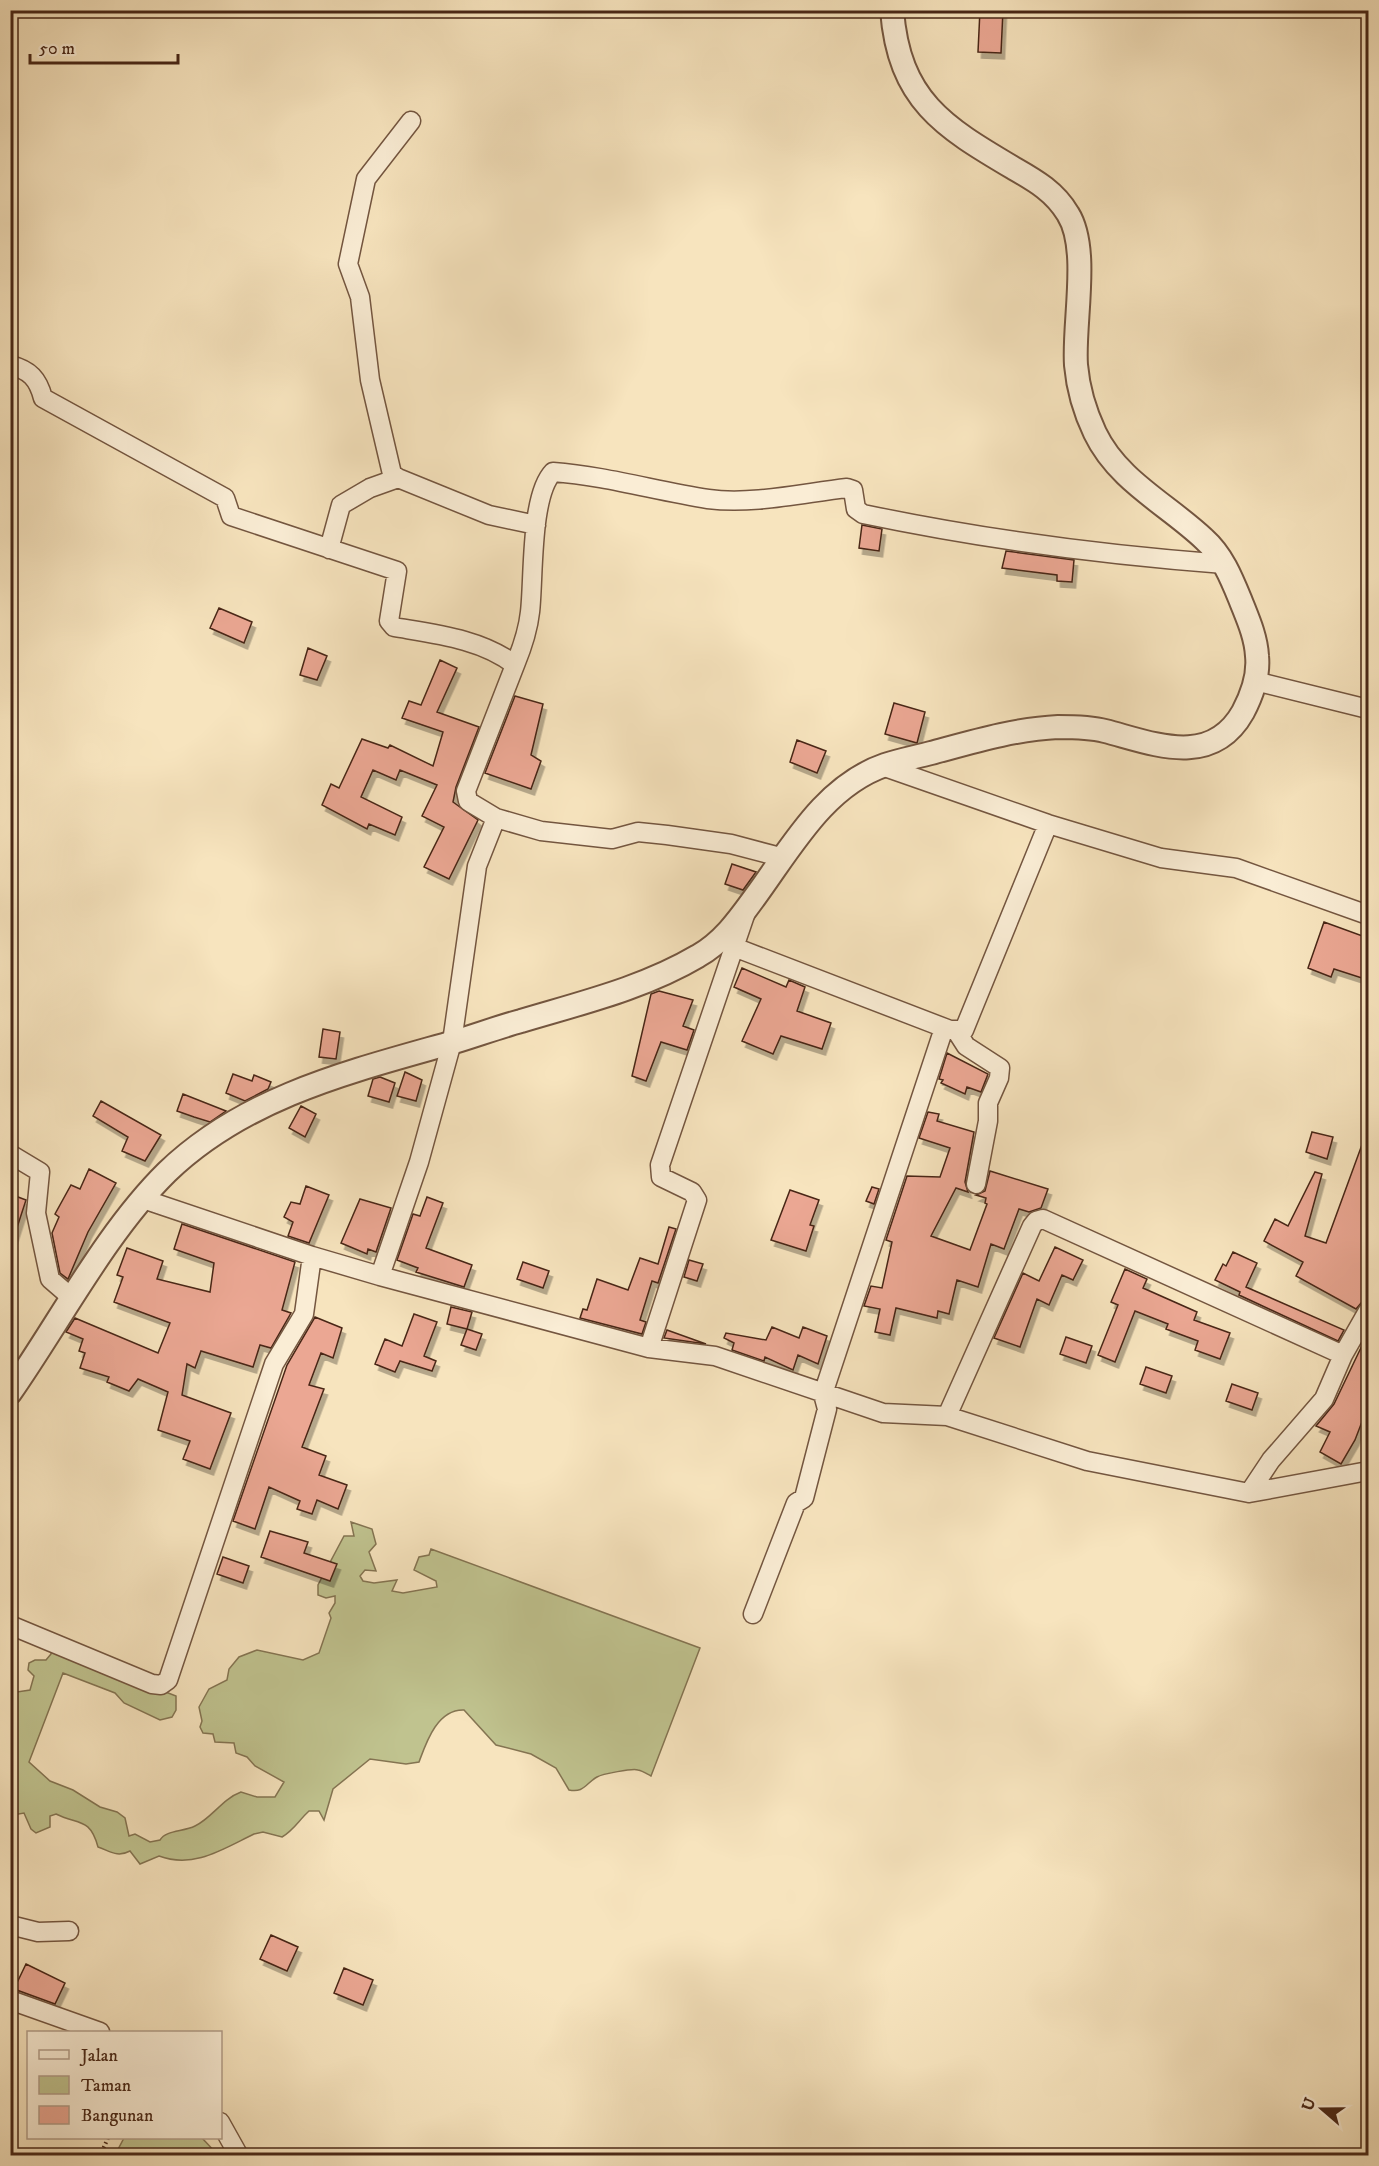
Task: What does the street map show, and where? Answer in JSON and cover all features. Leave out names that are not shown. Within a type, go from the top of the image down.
[{"type":"street","points":[[10,1394],[72,1298],[143,1199],[170,1170],[207,1139],[273,1101],[304,1087],[387,1059],[582,1004],[661,974],[712,947],[748,907],[814,815],[831,798],[860,777],[882,766],[1012,733],[1049,728],[1102,730],[1162,748],[1195,747],[1228,730],[1240,718],[1255,681],[1258,657],[1252,634],[1224,564],[1205,539],[1148,494],[1120,468],[1095,433],[1076,370],[1077,234],[1066,210],[1052,191],[949,129],[939,119],[924,101],[901,59],[896,43],[892,10]]},
{"type":"street","points":[[411,121],[372,170],[364,187],[348,264],[357,290],[370,380],[392,474],[489,515],[536,525]]},
{"type":"street","points":[[10,365],[23,368],[32,375],[39,383],[43,398],[225,498],[231,516],[397,571],[389,621],[394,627],[456,638],[507,659],[515,665]]},
{"type":"street","points":[[784,858],[730,844],[694,838],[638,832],[612,839],[541,831],[496,818],[468,801],[466,790],[525,641],[530,613],[536,525],[545,480],[553,472],[587,474],[710,499],[754,498],[847,488],[853,490],[856,509],[863,514],[912,525],[1154,559],[1224,564]]},
{"type":"street","points":[[329,549],[341,505],[370,488],[398,478]]},
{"type":"street","points":[[1255,681],[1368,709]]},
{"type":"street","points":[[882,766],[1048,824],[1174,862],[1236,868],[1368,915]]},
{"type":"street","points":[[380,1276],[419,1162],[453,1042],[477,866],[496,818]]},
{"type":"street","points":[[734,947],[951,1030],[963,1030],[968,1024],[1048,824]]},
{"type":"street","points":[[649,1348],[697,1200],[692,1192],[661,1177],[660,1165],[748,907]]},
{"type":"street","points":[[951,1030],[966,1046],[1000,1068],[999,1078],[988,1103],[988,1121],[976,1184]]},
{"type":"street","points":[[753,1614],[796,1503],[804,1498],[828,1409],[823,1394],[951,1030]]},
{"type":"street","points":[[10,1154],[40,1172],[36,1213],[50,1279],[72,1298]]},
{"type":"street","points":[[143,1199],[312,1256],[380,1276],[649,1348],[715,1356],[883,1413],[947,1416],[1087,1461],[1249,1492],[1368,1471]]},
{"type":"street","points":[[947,1416],[1032,1226],[1036,1221],[1043,1219],[1343,1355]]},
{"type":"street","points":[[10,1625],[152,1684],[161,1685],[168,1680],[274,1364],[304,1314],[312,1256]]},
{"type":"street","points":[[1249,1492],[1271,1460],[1324,1399],[1343,1355],[1368,1311]]},
{"type":"street","points":[[10,1925],[38,1932],[69,1931]]},
{"type":"street","points":[[10,2000],[97,2031]]},
{"type":"street","points":[[222,2126],[238,2156]]},
{"type":"path","points":[[100,2156],[108,2139]]},
{"type":"green space","points":[[351,1522],[372,1529],[376,1544],[369,1552],[376,1571],[365,1570],[360,1576],[363,1581],[374,1583],[397,1580],[392,1591],[403,1593],[437,1587],[436,1581],[414,1570],[419,1557],[429,1555],[431,1549],[700,1648],[651,1776],[635,1770],[605,1774],[581,1789],[569,1790],[556,1768],[531,1754],[496,1745],[464,1710],[455,1711],[440,1721],[429,1737],[419,1762],[406,1764],[370,1759],[333,1789],[324,1820],[319,1811],[309,1811],[282,1837],[263,1832],[254,1834],[220,1851],[196,1859],[184,1860],[159,1856],[140,1864],[130,1851],[117,1854],[98,1847],[91,1831],[82,1823],[56,1814],[50,1816],[50,1827],[36,1833],[31,1829],[24,1813],[13,1815],[10,1811],[10,1685],[17,1692],[30,1690],[34,1676],[28,1670],[29,1663],[35,1660],[46,1660],[51,1654],[51,1647],[176,1696],[176,1710],[172,1717],[160,1720],[124,1703],[115,1693],[63,1673],[29,1762],[50,1781],[73,1790],[100,1807],[117,1812],[125,1818],[129,1836],[135,1834],[150,1842],[160,1840],[166,1834],[201,1823],[228,1799],[241,1792],[257,1797],[275,1797],[284,1782],[255,1766],[247,1757],[236,1753],[234,1743],[215,1742],[213,1734],[203,1733],[200,1727],[202,1721],[199,1707],[209,1689],[227,1680],[229,1669],[239,1657],[257,1650],[303,1660],[319,1653],[331,1618],[329,1613],[335,1603],[335,1596],[326,1598],[318,1595],[318,1585],[344,1536],[354,1536]]},
{"type":"green space","points":[[123,2139],[203,2139],[218,2155],[115,2155]]},
{"type":"building","points":[[980,10],[1003,10],[1001,53],[978,52]]},
{"type":"building","points":[[862,525],[882,529],[879,551],[859,548]]},
{"type":"building","points":[[1006,551],[1074,560],[1072,582],[1057,581],[1057,575],[1002,568]]},
{"type":"building","points":[[219,608],[252,622],[244,643],[210,628]]},
{"type":"building","points":[[308,648],[327,656],[317,680],[300,675]]},
{"type":"building","points":[[440,660],[457,668],[437,712],[479,727],[456,787],[453,802],[478,820],[449,879],[424,867],[444,827],[422,816],[437,785],[400,770],[396,780],[373,770],[361,797],[402,817],[395,835],[369,824],[367,829],[322,805],[331,784],[339,788],[362,739],[388,748],[390,745],[433,766],[443,732],[402,718],[409,701],[421,705]]},
{"type":"building","points":[[515,696],[543,704],[531,755],[541,761],[531,789],[485,773]]},
{"type":"building","points":[[894,703],[925,712],[917,743],[885,734]]},
{"type":"building","points":[[797,740],[826,751],[817,773],[790,762]]},
{"type":"building","points":[[732,864],[756,872],[743,890],[725,884]]},
{"type":"building","points":[[1324,922],[1368,938],[1368,980],[1334,969],[1331,977],[1308,968]]},
{"type":"building","points":[[742,968],[786,987],[789,980],[805,987],[797,1011],[831,1023],[822,1049],[781,1036],[773,1054],[742,1041],[761,999],[734,987]]},
{"type":"building","points":[[659,991],[693,1000],[683,1026],[694,1030],[687,1050],[661,1042],[646,1081],[632,1076],[651,994]]},
{"type":"building","points":[[323,1029],[340,1032],[336,1059],[319,1057]]},
{"type":"building","points":[[947,1053],[988,1074],[981,1092],[967,1087],[965,1094],[941,1083],[943,1080],[939,1079]]},
{"type":"building","points":[[405,1072],[422,1080],[416,1101],[397,1096]]},
{"type":"building","points":[[233,1074],[252,1081],[254,1075],[271,1082],[268,1089],[245,1101],[226,1093]]},
{"type":"building","points":[[380,1077],[395,1083],[389,1102],[368,1096],[373,1079]]},
{"type":"building","points":[[183,1094],[226,1111],[210,1122],[177,1111]]},
{"type":"building","points":[[101,1101],[161,1135],[145,1161],[122,1151],[128,1137],[93,1116]]},
{"type":"building","points":[[301,1106],[316,1114],[305,1137],[289,1128]]},
{"type":"building","points":[[928,1112],[939,1114],[937,1121],[974,1132],[965,1182],[968,1192],[956,1188],[931,1236],[970,1250],[987,1204],[985,1203],[986,1198],[976,1195],[985,1191],[990,1171],[1048,1189],[1041,1208],[1029,1212],[1019,1209],[1004,1249],[991,1244],[978,1287],[957,1280],[949,1314],[938,1311],[937,1318],[896,1308],[890,1335],[875,1332],[880,1309],[864,1306],[871,1286],[882,1288],[892,1242],[886,1240],[907,1176],[940,1177],[950,1148],[919,1138]]},
{"type":"building","points":[[1367,1131],[1368,1300],[1362,1302],[1356,1309],[1296,1276],[1303,1262],[1264,1241],[1275,1219],[1288,1226],[1315,1172],[1322,1174],[1305,1236],[1326,1243]]},
{"type":"building","points":[[1312,1132],[1333,1137],[1327,1159],[1306,1152]]},
{"type":"building","points":[[89,1169],[116,1183],[88,1232],[68,1279],[60,1273],[52,1233],[59,1217],[55,1214],[71,1185],[80,1189]]},
{"type":"building","points":[[306,1186],[329,1195],[309,1243],[288,1236],[293,1222],[284,1217],[291,1202],[300,1204]]},
{"type":"building","points":[[872,1187],[879,1189],[874,1204],[866,1201]]},
{"type":"building","points":[[790,1190],[819,1200],[810,1225],[814,1226],[806,1251],[771,1240]]},
{"type":"building","points":[[10,1194],[26,1200],[12,1243],[10,1243]]},
{"type":"building","points":[[427,1197],[443,1203],[426,1248],[472,1265],[464,1287],[416,1272],[418,1268],[397,1260],[413,1214],[420,1216]]},
{"type":"building","points":[[360,1199],[391,1208],[376,1252],[368,1249],[367,1254],[341,1243]]},
{"type":"building","points":[[182,1224],[295,1262],[282,1310],[291,1313],[271,1348],[260,1345],[253,1367],[201,1351],[195,1368],[187,1364],[182,1395],[231,1413],[210,1469],[183,1459],[190,1441],[158,1430],[168,1392],[138,1379],[129,1391],[107,1382],[109,1377],[80,1368],[85,1353],[79,1351],[83,1339],[66,1332],[75,1318],[158,1353],[170,1323],[114,1302],[123,1277],[117,1275],[127,1248],[163,1261],[157,1279],[210,1292],[214,1263],[174,1249]]},
{"type":"building","points":[[669,1227],[676,1229],[658,1283],[652,1281],[640,1320],[646,1322],[642,1334],[580,1318],[583,1309],[587,1310],[597,1279],[628,1290],[640,1258],[658,1264]]},
{"type":"building","points":[[1055,1247],[1083,1260],[1073,1280],[1062,1275],[1049,1305],[1037,1299],[1020,1347],[994,1338],[1023,1273],[1039,1281]]},
{"type":"building","points":[[1233,1252],[1257,1263],[1246,1287],[1344,1330],[1338,1341],[1239,1295],[1240,1292],[1215,1280],[1223,1264],[1226,1266]]},
{"type":"building","points":[[689,1260],[703,1264],[697,1281],[684,1277]]},
{"type":"building","points":[[523,1262],[549,1271],[543,1288],[517,1279]]},
{"type":"building","points":[[1125,1269],[1147,1279],[1143,1288],[1197,1312],[1194,1320],[1230,1333],[1220,1359],[1195,1350],[1198,1341],[1166,1329],[1168,1324],[1135,1311],[1115,1362],[1098,1355],[1118,1305],[1111,1302]]},
{"type":"building","points":[[451,1307],[472,1312],[467,1329],[447,1324]]},
{"type":"building","points":[[414,1314],[437,1322],[424,1356],[436,1361],[432,1371],[400,1361],[395,1372],[375,1364],[385,1339],[402,1346]]},
{"type":"building","points":[[315,1317],[342,1328],[333,1358],[321,1353],[309,1385],[324,1389],[302,1447],[326,1456],[319,1475],[347,1485],[338,1509],[317,1500],[312,1514],[297,1509],[300,1501],[269,1487],[255,1529],[233,1521],[287,1365]]},
{"type":"building","points":[[772,1327],[799,1338],[803,1327],[827,1336],[818,1364],[798,1355],[793,1370],[765,1357],[764,1361],[732,1350],[734,1343],[724,1338],[726,1333],[766,1340]]},
{"type":"building","points":[[467,1329],[482,1334],[476,1350],[461,1345]]},
{"type":"building","points":[[667,1330],[706,1344],[664,1338]]},
{"type":"building","points":[[1368,1333],[1368,1406],[1355,1440],[1341,1464],[1320,1452],[1330,1432],[1316,1426],[1334,1404]]},
{"type":"building","points":[[1066,1337],[1092,1346],[1086,1363],[1060,1354]]},
{"type":"building","points":[[1146,1367],[1172,1376],[1166,1393],[1140,1384]]},
{"type":"building","points":[[1232,1384],[1258,1393],[1252,1410],[1226,1401]]},
{"type":"building","points":[[270,1531],[308,1542],[304,1553],[337,1564],[330,1581],[261,1557]]},
{"type":"building","points":[[223,1557],[249,1566],[243,1583],[217,1574]]},
{"type":"building","points":[[271,1935],[298,1947],[287,1971],[260,1959]]},
{"type":"building","points":[[26,1964],[65,1983],[55,2004],[14,1989]]},
{"type":"building","points":[[344,1968],[373,1980],[363,2005],[334,1993]]}]
